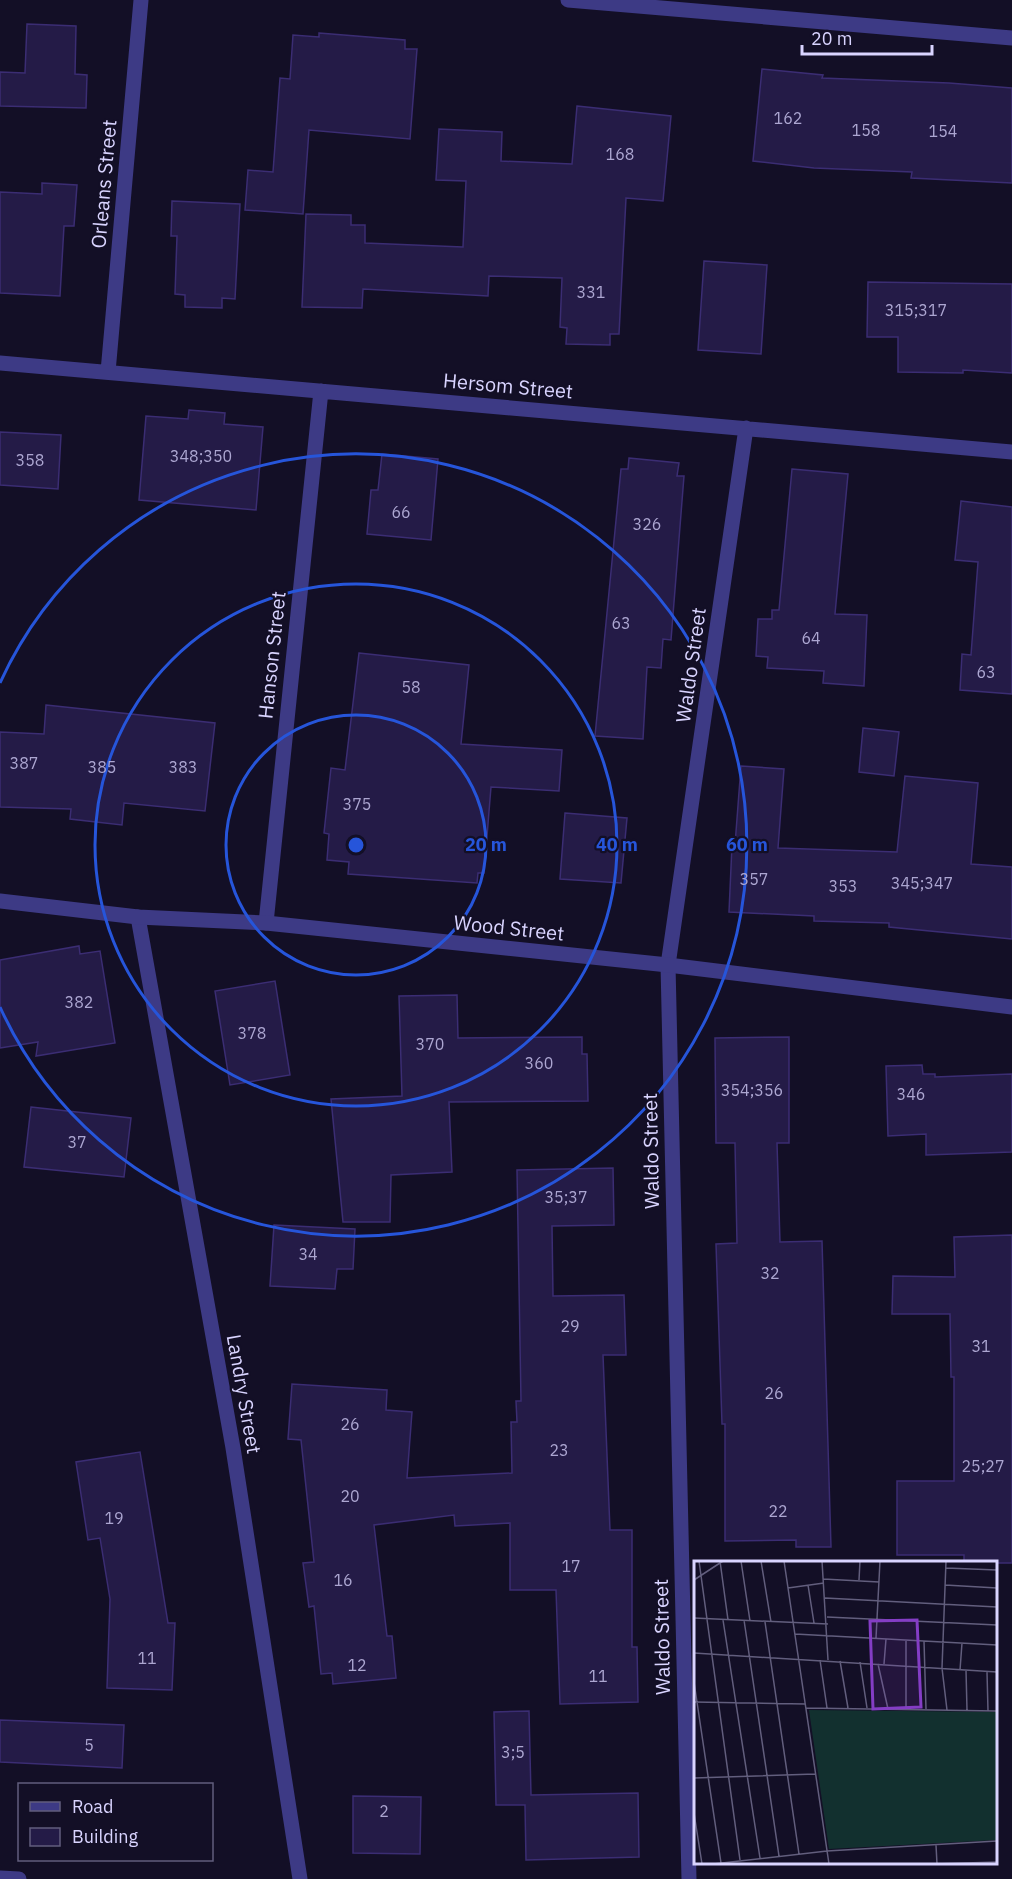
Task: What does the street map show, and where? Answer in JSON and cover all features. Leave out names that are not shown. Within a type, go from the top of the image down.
[{"type":"street","name":"Orleans Street","points":[[108,372],[141,0]]},
{"type":"street","points":[[568,0],[1012,38]]},
{"type":"street","name":"Hersom Street","points":[[0,363],[1012,452]]},
{"type":"street","name":"Hanson Street","points":[[266,923],[321,392]]},
{"type":"street","name":"Waldo Street","points":[[689,1879],[668,965],[746,428]]},
{"type":"street","name":"Wood Street","points":[[0,901],[138,917],[266,923],[668,965],[1012,1007]]},
{"type":"street","name":"Landry Street","points":[[138,917],[233,1448],[300,1879]]},
{"type":"street","points":[[0,1878],[19,1879]]},
{"type":"building","points":[[27,24],[76,26],[75,74],[87,75],[86,108],[0,106],[0,72],[25,73]]},
{"type":"building","points":[[319,33],[405,40],[405,49],[417,49],[410,139],[309,130],[303,214],[245,210],[248,170],[273,172],[280,78],[290,79],[293,35],[319,37]]},
{"type":"building","points":[[762,69],[823,75],[822,78],[1012,88],[1012,183],[911,178],[912,172],[814,168],[753,161]]},
{"type":"building","points":[[577,106],[671,116],[663,201],[626,198],[619,334],[610,334],[610,345],[566,344],[567,328],[560,327],[562,278],[489,276],[488,296],[363,289],[362,308],[302,307],[306,214],[351,215],[351,225],[365,225],[365,243],[463,247],[466,181],[436,180],[439,129],[502,132],[501,161],[572,164]]},
{"type":"building","points":[[42,183],[77,185],[74,226],[64,226],[60,296],[0,293],[0,192],[42,194]]},
{"type":"building","points":[[172,201],[240,204],[235,299],[222,298],[222,308],[185,307],[185,295],[175,294],[177,236],[171,236]]},
{"type":"building","points":[[704,261],[767,265],[761,354],[698,350]]},
{"type":"building","points":[[868,282],[1012,284],[1012,373],[963,370],[963,373],[898,372],[898,337],[867,337]]},
{"type":"building","points":[[189,410],[225,413],[224,424],[263,427],[256,510],[139,500],[146,416],[188,419]]},
{"type":"building","points":[[0,432],[61,435],[58,489],[0,485]]},
{"type":"building","points":[[382,454],[438,459],[431,540],[367,534],[371,490],[378,490]]},
{"type":"building","points":[[629,458],[679,463],[677,476],[684,476],[671,640],[663,639],[661,668],[647,667],[643,739],[595,736],[621,469],[628,469]]},
{"type":"building","points":[[792,469],[848,474],[835,614],[867,615],[864,686],[823,683],[824,671],[767,668],[768,657],[756,656],[758,619],[772,619],[772,610],[779,610]]},
{"type":"building","points":[[961,501],[1012,507],[1012,694],[960,690],[962,654],[971,655],[978,562],[955,560]]},
{"type":"building","points":[[359,653],[469,665],[461,744],[562,750],[559,791],[491,787],[484,873],[478,873],[477,883],[348,874],[349,862],[327,860],[329,834],[324,833],[331,768],[345,770]]},
{"type":"building","points":[[46,705],[215,723],[205,811],[124,803],[122,825],[70,819],[71,809],[0,807],[0,732],[44,734]]},
{"type":"building","points":[[863,728],[899,732],[894,776],[859,772]]},
{"type":"building","points":[[741,766],[784,769],[778,848],[897,852],[905,776],[978,783],[971,864],[1012,867],[1012,939],[889,927],[889,923],[814,921],[814,916],[729,912],[732,845],[735,845]]},
{"type":"building","points":[[565,813],[627,818],[621,883],[560,879]]},
{"type":"building","points":[[79,946],[80,954],[100,951],[115,1043],[36,1056],[38,1042],[0,1048],[0,960]]},
{"type":"building","points":[[275,981],[290,1075],[230,1085],[215,991]]},
{"type":"building","points":[[457,995],[458,1038],[582,1037],[582,1054],[587,1054],[588,1101],[449,1102],[452,1172],[391,1175],[390,1222],[343,1222],[331,1099],[402,1096],[399,996]]},
{"type":"building","points":[[789,1037],[789,1143],[777,1143],[780,1242],[822,1241],[831,1547],[796,1547],[796,1540],[725,1541],[725,1424],[722,1424],[716,1244],[737,1243],[735,1143],[716,1143],[715,1038]]},
{"type":"building","points":[[922,1065],[923,1074],[935,1074],[935,1077],[1012,1074],[1012,1152],[926,1155],[926,1134],[888,1136],[886,1066]]},
{"type":"building","points":[[31,1107],[131,1118],[124,1177],[24,1167]]},
{"type":"building","points":[[613,1168],[614,1225],[552,1226],[553,1296],[624,1295],[626,1355],[603,1355],[610,1530],[632,1530],[632,1647],[637,1647],[638,1702],[560,1704],[556,1590],[510,1590],[510,1523],[455,1526],[454,1515],[374,1525],[387,1636],[392,1636],[396,1678],[333,1684],[332,1673],[321,1674],[314,1606],[309,1607],[303,1563],[314,1562],[301,1440],[288,1439],[292,1384],[387,1390],[386,1410],[412,1412],[407,1478],[512,1473],[511,1422],[517,1422],[516,1401],[521,1401],[517,1170]]},
{"type":"building","points":[[274,1225],[355,1229],[353,1269],[337,1269],[335,1289],[270,1286]]},
{"type":"building","points":[[1012,1235],[1012,1563],[964,1561],[964,1555],[897,1555],[897,1481],[954,1481],[954,1377],[951,1377],[950,1314],[892,1314],[893,1276],[955,1277],[954,1237]]},
{"type":"building","points":[[140,1452],[168,1623],[175,1623],[172,1690],[107,1688],[110,1599],[100,1538],[88,1540],[76,1462]]},
{"type":"building","points":[[529,1711],[531,1795],[638,1793],[639,1857],[526,1860],[525,1805],[496,1805],[494,1712]]},
{"type":"building","points":[[0,1720],[124,1725],[122,1768],[0,1762]]},
{"type":"building","points":[[353,1796],[421,1797],[420,1854],[353,1853]]}]
